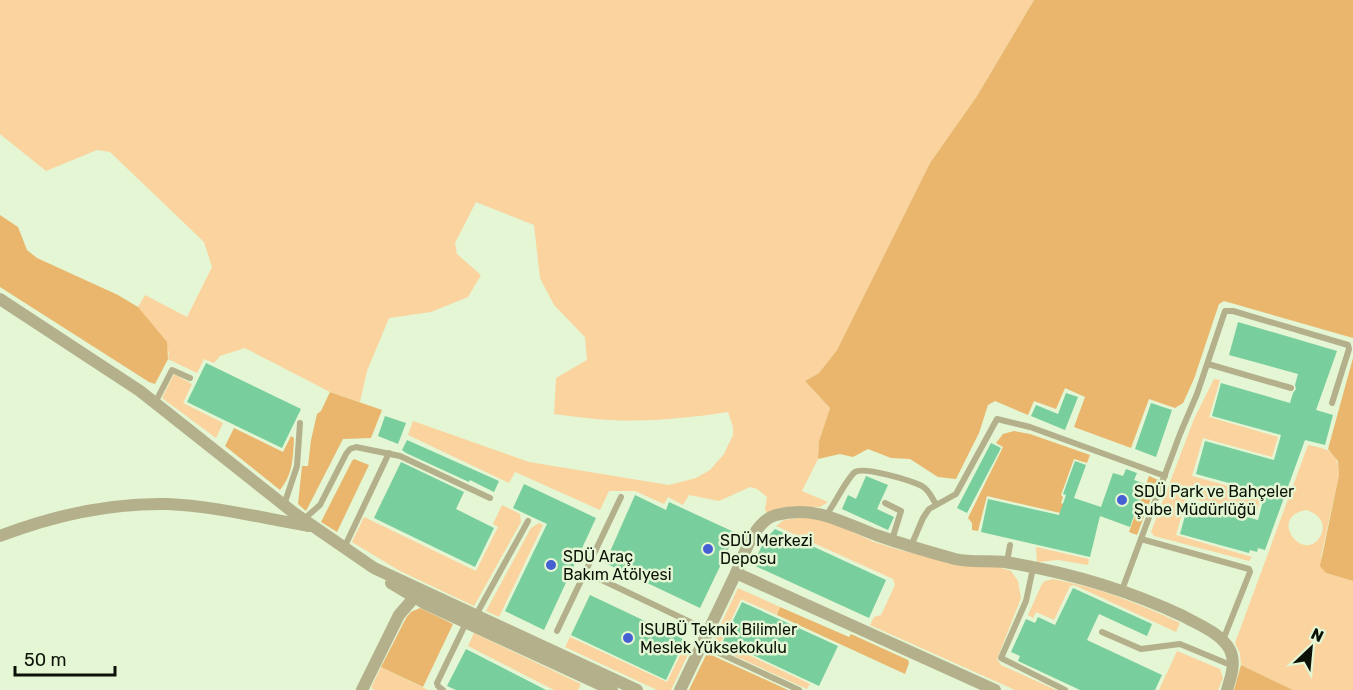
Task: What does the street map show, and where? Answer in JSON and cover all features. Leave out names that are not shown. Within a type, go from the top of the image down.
[{"type":"street","points":[[0,299],[119,376],[284,505],[374,568],[394,586],[637,690]]},
{"type":"street","points":[[0,536],[27,526],[72,515],[136,504],[169,504],[308,523]]},
{"type":"street","points":[[680,690],[758,530],[771,517],[805,512],[827,514],[892,540],[963,561],[1006,562],[1090,580],[1122,590],[1197,624],[1223,640],[1231,652],[1233,666],[1227,690]]},
{"type":"street","points":[[736,573],[994,690]]},
{"type":"street","points":[[362,690],[399,615],[417,594]]},
{"type":"street","points":[[471,619],[612,690]]},
{"type":"lane","points":[[1122,590],[1227,310],[1347,344],[1349,349],[1332,403]]},
{"type":"lane","points":[[1208,364],[1291,388]]},
{"type":"lane","points":[[155,403],[172,370],[190,378]]},
{"type":"lane","points":[[911,546],[923,518],[936,504],[956,494],[997,419],[1030,427],[1165,476]]},
{"type":"lane","points":[[284,505],[297,466],[300,423]]},
{"type":"lane","points":[[308,523],[350,449],[356,447],[405,458],[490,498]]},
{"type":"lane","points":[[343,548],[388,453]]},
{"type":"lane","points":[[827,514],[852,475],[861,469],[875,471],[920,486],[928,492],[936,504]]},
{"type":"lane","points":[[557,631],[621,497]]},
{"type":"lane","points":[[885,503],[901,511],[892,540]]},
{"type":"lane","points":[[443,690],[436,683],[528,521]]},
{"type":"lane","points":[[1141,539],[1250,570],[1223,640]]},
{"type":"lane","points":[[1006,562],[1010,545]]},
{"type":"lane","points":[[1033,568],[1026,601],[1001,658],[1065,690]]},
{"type":"lane","points":[[585,572],[709,631]]},
{"type":"lane","points":[[1102,632],[1141,649],[1180,644],[1233,666]]},
{"type":"lane","points":[[702,645],[799,690]]},
{"type":"shaded area","points":[[0,0],[1034,0],[977,96],[930,163],[837,350],[819,373],[805,381],[830,408],[819,441],[818,459],[802,491],[828,502],[820,507],[802,507],[768,513],[765,510],[767,497],[757,489],[750,487],[719,501],[689,495],[683,505],[668,497],[664,504],[635,491],[609,491],[600,510],[515,472],[509,483],[408,435],[413,421],[529,462],[669,485],[696,478],[710,470],[724,454],[733,435],[728,412],[684,418],[640,420],[603,420],[554,414],[556,378],[587,360],[585,337],[554,305],[540,278],[534,225],[476,202],[455,243],[457,254],[481,275],[468,297],[431,312],[389,318],[367,371],[360,402],[330,392],[245,348],[220,356],[214,363],[204,359],[197,373],[168,359],[169,352],[138,307],[145,295],[187,317],[212,267],[204,242],[110,152],[97,150],[46,171],[0,134]]},
{"type":"shaded area","points":[[1034,0],[1353,0],[1353,338],[1224,301],[1219,304],[1194,379],[1183,403],[1175,408],[1149,399],[1131,448],[1074,427],[1085,397],[1065,388],[1056,409],[1034,401],[1028,415],[995,401],[988,405],[979,433],[956,479],[938,477],[910,459],[891,458],[868,449],[853,457],[840,454],[818,459],[819,441],[830,408],[805,381],[819,373],[837,350],[930,163],[977,96]]},
{"type":"shaded area","points":[[0,215],[18,227],[27,250],[37,258],[118,295],[138,307],[167,342],[168,359],[155,384],[0,287]]},
{"type":"shaded area","points":[[1353,358],[1353,581],[1326,573],[1320,566],[1339,475],[1338,461],[1328,449]]},
{"type":"shaded area","points":[[174,374],[192,384],[183,403],[223,423],[216,438],[162,398]]},
{"type":"shaded area","points":[[1214,379],[1220,380],[1209,417],[1278,437],[1272,457],[1203,438],[1192,476],[1261,495],[1256,516],[1187,497],[1176,535],[1252,557],[1249,561],[1154,536],[1151,532],[1194,419]]},
{"type":"shaded area","points":[[330,392],[382,410],[371,438],[343,439],[306,511],[298,504],[302,466],[308,466],[317,414],[321,411]]},
{"type":"shaded area","points":[[234,428],[283,452],[291,436],[294,438],[290,472],[280,490],[225,446]]},
{"type":"shaded area","points":[[1014,431],[1030,434],[1090,455],[1087,463],[1074,459],[1061,495],[1063,497],[1061,503],[1072,507],[1069,515],[987,496],[978,531],[972,530],[972,523],[968,518],[1003,447],[996,443],[1003,434]]},
{"type":"shaded area","points":[[1308,445],[1327,450],[1337,461],[1339,475],[1321,557],[1326,573],[1353,581],[1353,690],[1293,690],[1241,665],[1240,653],[1235,643]],"holes":[[[1310,511],[1320,519],[1323,530],[1314,543],[1306,545],[1292,537],[1289,521],[1295,514]]]},
{"type":"shaded area","points":[[354,459],[369,465],[337,532],[321,522]]},
{"type":"shaded area","points":[[1149,476],[1158,480],[1137,535],[1129,532]]},
{"type":"shaded area","points":[[502,505],[520,514],[521,522],[474,606],[400,571],[352,542],[364,517],[476,571],[498,527],[493,524]]},
{"type":"shaded area","points":[[807,517],[836,524],[874,542],[900,550],[955,564],[999,567],[1011,571],[1018,581],[1021,598],[997,659],[1001,665],[1056,690],[1015,690],[870,625],[874,617],[881,615],[895,585],[893,579],[776,526],[784,520]]},
{"type":"shaded area","points":[[539,523],[543,525],[499,617],[486,611],[531,528]]},
{"type":"shaded area","points":[[1036,547],[1089,559],[1088,565],[1058,560],[1037,562]]},
{"type":"shaded area","points":[[1053,579],[1118,597],[1180,623],[1176,632],[1074,585],[1070,586],[1054,620],[1036,612],[1033,618],[1028,615],[1042,584]]},
{"type":"shaded area","points":[[738,588],[780,607],[777,615],[741,599],[721,642],[810,684],[807,689],[711,645]]},
{"type":"shaded area","points":[[780,607],[849,637],[851,634],[908,660],[905,674],[777,615]]},
{"type":"shaded area","points":[[420,608],[453,624],[423,687],[381,667],[406,618],[411,612]]},
{"type":"shaded area","points":[[474,633],[581,684],[578,690],[554,690],[468,646]]},
{"type":"shaded area","points":[[570,637],[667,682],[687,641],[693,644],[671,690],[657,690],[565,647]]},
{"type":"shaded area","points":[[1177,651],[1220,669],[1223,678],[1218,690],[1159,690]]},
{"type":"shaded area","points":[[707,653],[788,690],[689,690]]},
{"type":"shaded area","points":[[1241,665],[1293,690],[1234,690]]},
{"type":"shaded area","points":[[381,667],[428,690],[375,690],[371,688]]},
{"type":"building","points":[[1238,322],[1337,351],[1316,410],[1333,415],[1325,445],[1305,440],[1265,550],[1258,548],[1257,552],[1250,550],[1249,553],[1180,534],[1189,501],[1258,520],[1265,493],[1196,474],[1205,441],[1274,460],[1281,435],[1212,416],[1221,383],[1290,403],[1296,389],[1298,374],[1229,355]]},
{"type":"building","points":[[206,363],[301,409],[282,448],[187,402]]},
{"type":"building","points":[[1066,393],[1078,397],[1065,430],[1031,416],[1036,405],[1058,414]]},
{"type":"building","points":[[1151,403],[1172,410],[1156,457],[1135,449]]},
{"type":"building","points":[[385,416],[406,423],[398,444],[378,436]]},
{"type":"building","points":[[407,440],[499,481],[494,492],[406,453],[402,450]]},
{"type":"building","points":[[991,443],[1001,448],[967,513],[957,508]]},
{"type":"building","points":[[1075,461],[1086,465],[1074,498],[1101,507],[1113,473],[1123,476],[1126,469],[1137,473],[1134,480],[1145,484],[1130,527],[1100,516],[1090,557],[981,532],[988,499],[1059,515],[1066,495],[1063,494]]},
{"type":"building","points":[[401,462],[464,492],[456,509],[494,528],[475,567],[374,518]]},
{"type":"building","points":[[866,476],[888,485],[877,509],[894,517],[888,530],[842,509],[848,495],[856,499]]},
{"type":"building","name":"SDÜ Araç Bakım Atölyesi","points":[[524,484],[596,518],[544,630],[505,611],[547,524],[513,508]]},
{"type":"building","points":[[635,495],[666,510],[669,502],[736,533],[700,608],[605,563]]},
{"type":"building","points":[[775,529],[886,580],[869,618],[753,565],[764,541]]},
{"type":"building","points":[[1073,588],[1152,624],[1147,636],[1099,614],[1087,640],[1162,675],[1155,690],[1080,690],[1018,661],[1020,656],[1011,652],[1026,619],[1035,623],[1038,617],[1055,625]]},
{"type":"building","name":"ISUBÜ Teknik Bilimler Meslek Yüksekokulu","points":[[590,595],[685,640],[666,680],[571,635]]},
{"type":"building","points":[[742,602],[838,646],[819,686],[723,641]]},
{"type":"building","points":[[466,649],[546,690],[456,690],[447,686]]},
{"type":"place","name":"SDÜ Park ve Bahçeler Şube Müdürlüğü","points":[[1122,500]]},
{"type":"place","name":"SDÜ Merkezi Deposu","points":[[708,549]]},
{"type":"place","name":"SDÜ Araç Bakım Atölyesi","points":[[551,565]]},
{"type":"place","name":"ISUBÜ Teknik Bilimler Meslek Yüksekokulu","points":[[628,638]]}]
